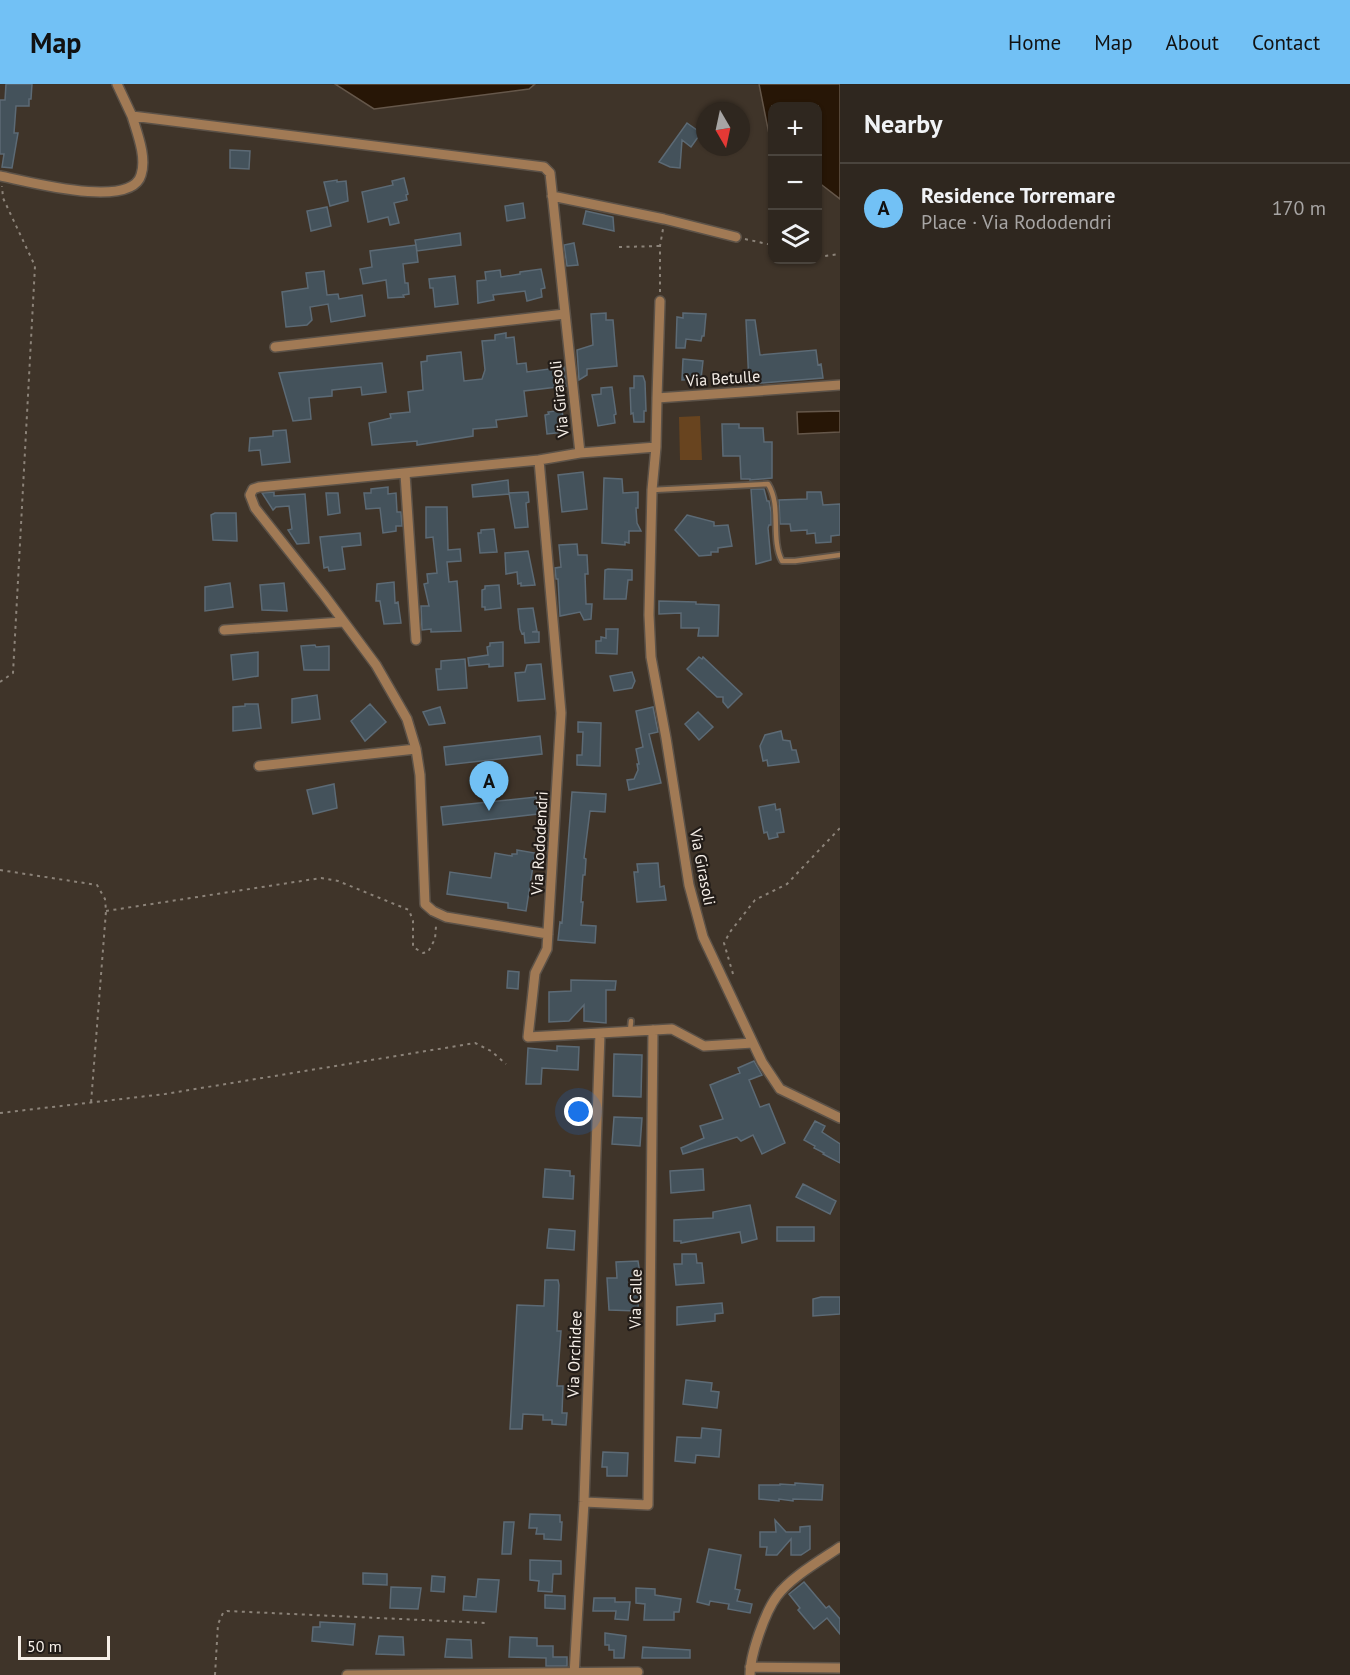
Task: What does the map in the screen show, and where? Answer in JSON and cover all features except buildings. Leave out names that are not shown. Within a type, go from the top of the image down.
[{"type":"street","points":[[0,176],[96,194],[117,192],[133,186],[141,177],[140,143],[132,116],[117,84]]},
{"type":"street","name":"Via Girasoli","points":[[132,116],[544,167],[550,173],[580,453],[656,447],[652,489],[649,615],[651,657],[666,738],[688,885],[703,938],[762,1062],[780,1089],[840,1118]]},
{"type":"street","points":[[552,196],[664,219],[736,237]]},
{"type":"street","points":[[656,447],[660,301]]},
{"type":"street","points":[[275,347],[565,315]]},
{"type":"street","name":"Via Betulle","points":[[657,398],[840,385]]},
{"type":"street","points":[[548,934],[446,917],[425,904],[420,775],[416,750],[407,720],[376,665],[255,508],[250,495],[253,489],[259,487],[539,460],[580,453]]},
{"type":"street","name":"Via Rododendri","points":[[539,460],[561,713],[547,948],[535,973],[528,1037],[672,1029],[704,1046],[753,1043]]},
{"type":"street","points":[[405,474],[416,640]]},
{"type":"street","points":[[224,630],[343,622]]},
{"type":"street","points":[[259,766],[416,750]]},
{"type":"street","name":"Via Calle","points":[[584,1502],[648,1505],[653,1030]]},
{"type":"street","name":"Via Orchidee","points":[[574,1674],[584,1502],[600,1034]]},
{"type":"street","points":[[840,1547],[805,1571],[777,1596],[759,1632],[750,1671],[840,1668]]},
{"type":"street","points":[[347,1675],[638,1672]]},
{"type":"lane","points":[[652,489],[768,484],[773,496],[777,552],[782,561],[840,555]]},
{"type":"lane","points":[[630,1032],[631,1021]]},
{"type":"path","points":[[0,176],[3,198],[35,266],[13,673],[0,682]]},
{"type":"path","points":[[660,301],[660,246],[664,219]]},
{"type":"path","points":[[736,237],[768,244]]},
{"type":"path","points":[[619,247],[660,246]]},
{"type":"path","points":[[822,255],[840,254]]},
{"type":"path","points":[[734,975],[724,943],[730,932],[755,900],[787,884],[840,828]]},
{"type":"path","points":[[0,870],[97,885],[105,899],[106,911],[91,1103]]},
{"type":"path","points":[[106,911],[321,878],[338,881],[410,910],[413,921],[413,947],[418,951],[428,952],[432,947],[436,926]]},
{"type":"path","points":[[0,1113],[165,1094],[475,1043],[506,1064]]},
{"type":"path","points":[[215,1675],[218,1624],[223,1613],[227,1611],[487,1623]]},
{"type":"shaded area","points":[[335,84],[535,84],[529,89],[374,109]]},
{"type":"shaded area","points":[[759,84],[840,84],[840,199],[822,185],[822,102],[768,102],[768,129]]},
{"type":"shaded area","points":[[840,411],[840,432],[798,434],[797,412]]},
{"type":"shaded area","points":[[700,416],[702,460],[680,460],[679,417]]},
{"type":"place","name":"Residence Torremare","points":[[489,811]]}]
